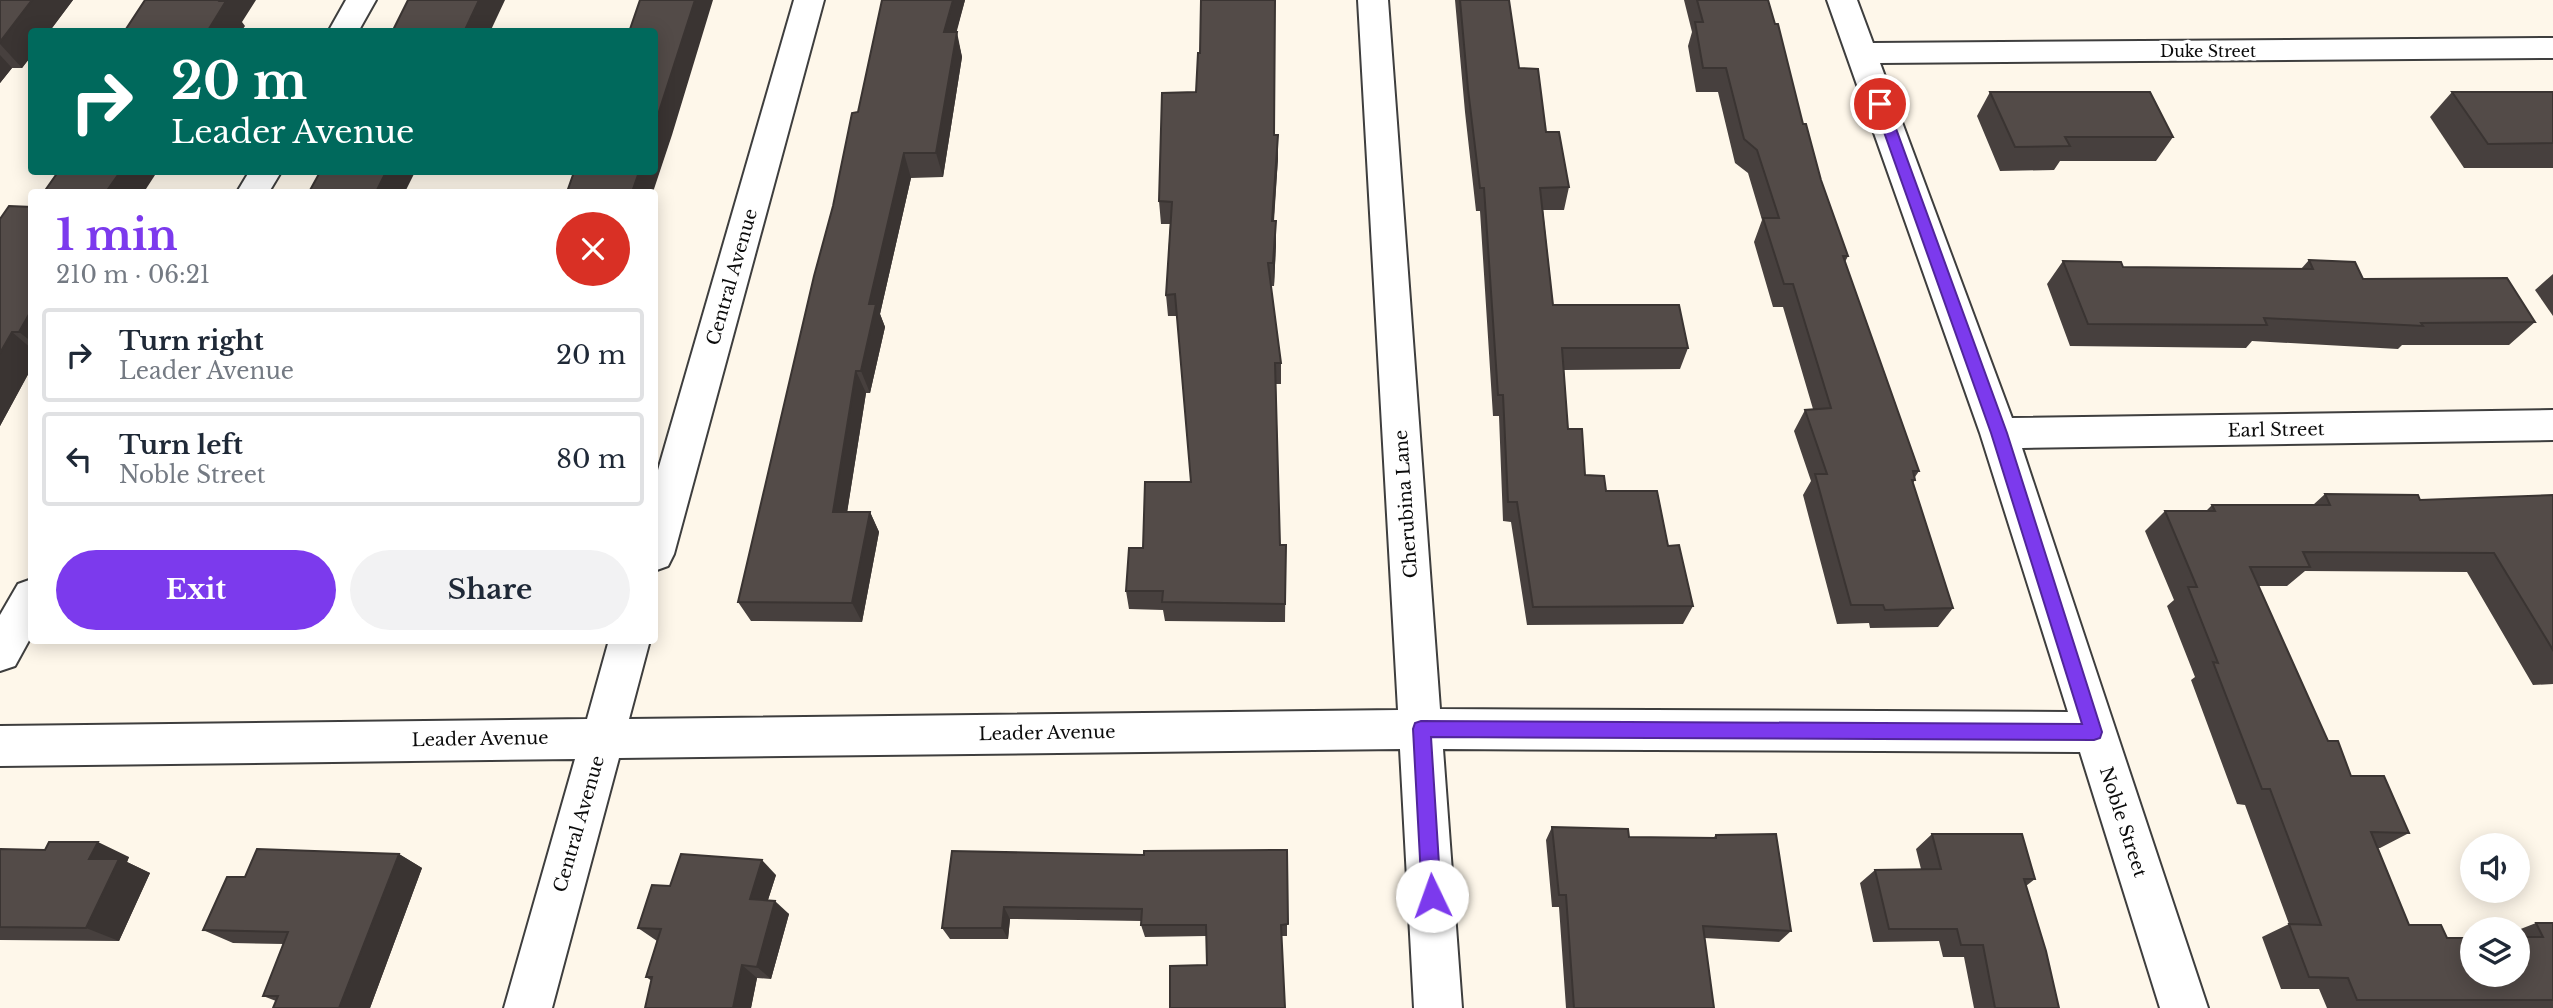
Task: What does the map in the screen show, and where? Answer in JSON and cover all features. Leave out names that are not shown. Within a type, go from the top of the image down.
[{"type":"street","points":[[345,28],[361,0]]},
{"type":"street","name":"Central Avenue","points":[[658,540],[809,0]]},
{"type":"street","name":"Cherubina Lane","points":[[1373,0],[1438,1008]]},
{"type":"street","name":"Noble Street","points":[[1843,0],[1999,433],[2184,1008]]},
{"type":"street","name":"Duke Street","points":[[1862,53],[2553,48]]},
{"type":"street","name":"Earl Street","points":[[1999,433],[2553,425]]},
{"type":"street","points":[[0,653],[28,603]]},
{"type":"street","name":"Central Avenue","points":[[528,1008],[630,644]]},
{"type":"street","name":"Leader Avenue","points":[[0,746],[1421,729],[2094,732]]},
{"type":"building","points":[[0,0],[32,0],[0,42]]},
{"type":"building","points":[[145,0],[226,1],[209,28],[127,28]]},
{"type":"building","points":[[408,0],[479,0],[466,28],[394,28]]},
{"type":"building","points":[[640,0],[695,0],[658,115],[658,28],[630,28]]},
{"type":"building","points":[[882,0],[953,0],[944,32],[957,32],[936,153],[904,153],[869,304],[876,304],[861,371],[856,371],[833,512],[870,512],[852,603],[738,602],[814,276],[833,206],[852,113],[858,112]]},
{"type":"building","points":[[1201,0],[1275,0],[1274,135],[1278,135],[1272,221],[1276,221],[1273,263],[1268,263],[1281,363],[1275,363],[1280,545],[1286,545],[1285,604],[1162,602],[1163,591],[1126,591],[1129,548],[1143,548],[1145,482],[1191,482],[1175,294],[1166,295],[1172,202],[1159,201],[1162,93],[1196,92]]},
{"type":"building","points":[[1460,0],[1509,0],[1519,68],[1538,69],[1546,132],[1559,132],[1569,187],[1540,188],[1553,305],[1679,305],[1688,348],[1562,348],[1568,429],[1582,429],[1585,475],[1604,476],[1606,491],[1657,491],[1668,546],[1679,545],[1693,606],[1533,607],[1517,502],[1508,502],[1503,395],[1498,395],[1484,188],[1480,188]]},
{"type":"building","points":[[1697,0],[1768,0],[1775,24],[1778,24],[1803,124],[1806,124],[1821,180],[1848,256],[1843,256],[1919,471],[1913,471],[1915,480],[1912,480],[1953,608],[1885,610],[1883,605],[1851,605],[1815,474],[1827,474],[1805,410],[1831,408],[1793,284],[1784,284],[1763,218],[1779,218],[1757,150],[1744,139],[1726,68],[1703,68],[1695,22],[1703,22]]},
{"type":"building","points":[[1990,92],[2150,92],[2173,137],[2065,137],[2070,146],[2015,147]]},
{"type":"building","points":[[2452,92],[2553,92],[2553,143],[2488,144]]},
{"type":"building","points":[[56,175],[118,175],[108,189],[46,189]]},
{"type":"building","points":[[318,175],[384,175],[378,189],[311,189]]},
{"type":"building","points":[[573,175],[638,175],[633,189],[568,189]]},
{"type":"building","points":[[9,206],[28,207],[28,316],[19,332],[12,332],[0,353],[0,219]]},
{"type":"building","points":[[2309,260],[2355,262],[2363,279],[2507,278],[2535,322],[2421,323],[2423,326],[2264,318],[2267,325],[2088,324],[2063,261],[2121,262],[2123,267],[2313,269]]},
{"type":"building","points":[[2325,494],[2418,495],[2420,500],[2553,495],[2553,650],[2494,553],[2303,552],[2310,567],[2250,567],[2328,741],[2338,741],[2351,776],[2384,776],[2409,833],[2371,832],[2409,925],[2441,925],[2447,938],[2460,938],[2460,987],[2530,987],[2530,937],[2543,937],[2536,923],[2553,923],[2553,1000],[2357,1000],[2348,978],[2309,977],[2289,924],[2321,925],[2270,789],[2262,789],[2213,662],[2218,663],[2188,587],[2197,587],[2165,511],[2215,511],[2212,505],[2330,505]]},
{"type":"building","points":[[1552,827],[1628,829],[1629,837],[1716,838],[1716,835],[1776,834],[1791,931],[1703,926],[1714,1008],[1574,1008],[1566,895],[1559,895]]},
{"type":"building","points":[[1932,834],[2022,834],[2035,879],[2024,879],[2046,951],[2059,1008],[1995,1008],[1983,945],[1961,945],[1957,929],[1889,929],[1875,870],[1941,869]]},
{"type":"building","points":[[49,842],[98,842],[89,859],[119,859],[86,928],[0,927],[0,849],[45,850]]},
{"type":"building","points":[[257,849],[399,854],[339,1008],[273,1008],[278,996],[263,996],[288,932],[203,930],[227,877],[245,877]]},
{"type":"building","points":[[1287,850],[1288,924],[1281,925],[1285,1008],[1170,1008],[1170,966],[1207,965],[1206,925],[1141,925],[1142,909],[1004,907],[1002,928],[942,928],[952,851],[1144,855],[1144,851]]},
{"type":"building","points":[[681,854],[762,860],[750,899],[775,901],[757,967],[742,965],[733,1008],[645,1008],[652,977],[646,977],[661,929],[638,928],[652,885],[670,886]]},
{"type":"route","points":[[1432,896],[1421,729],[2094,732],[1999,433],[1880,104]]}]
